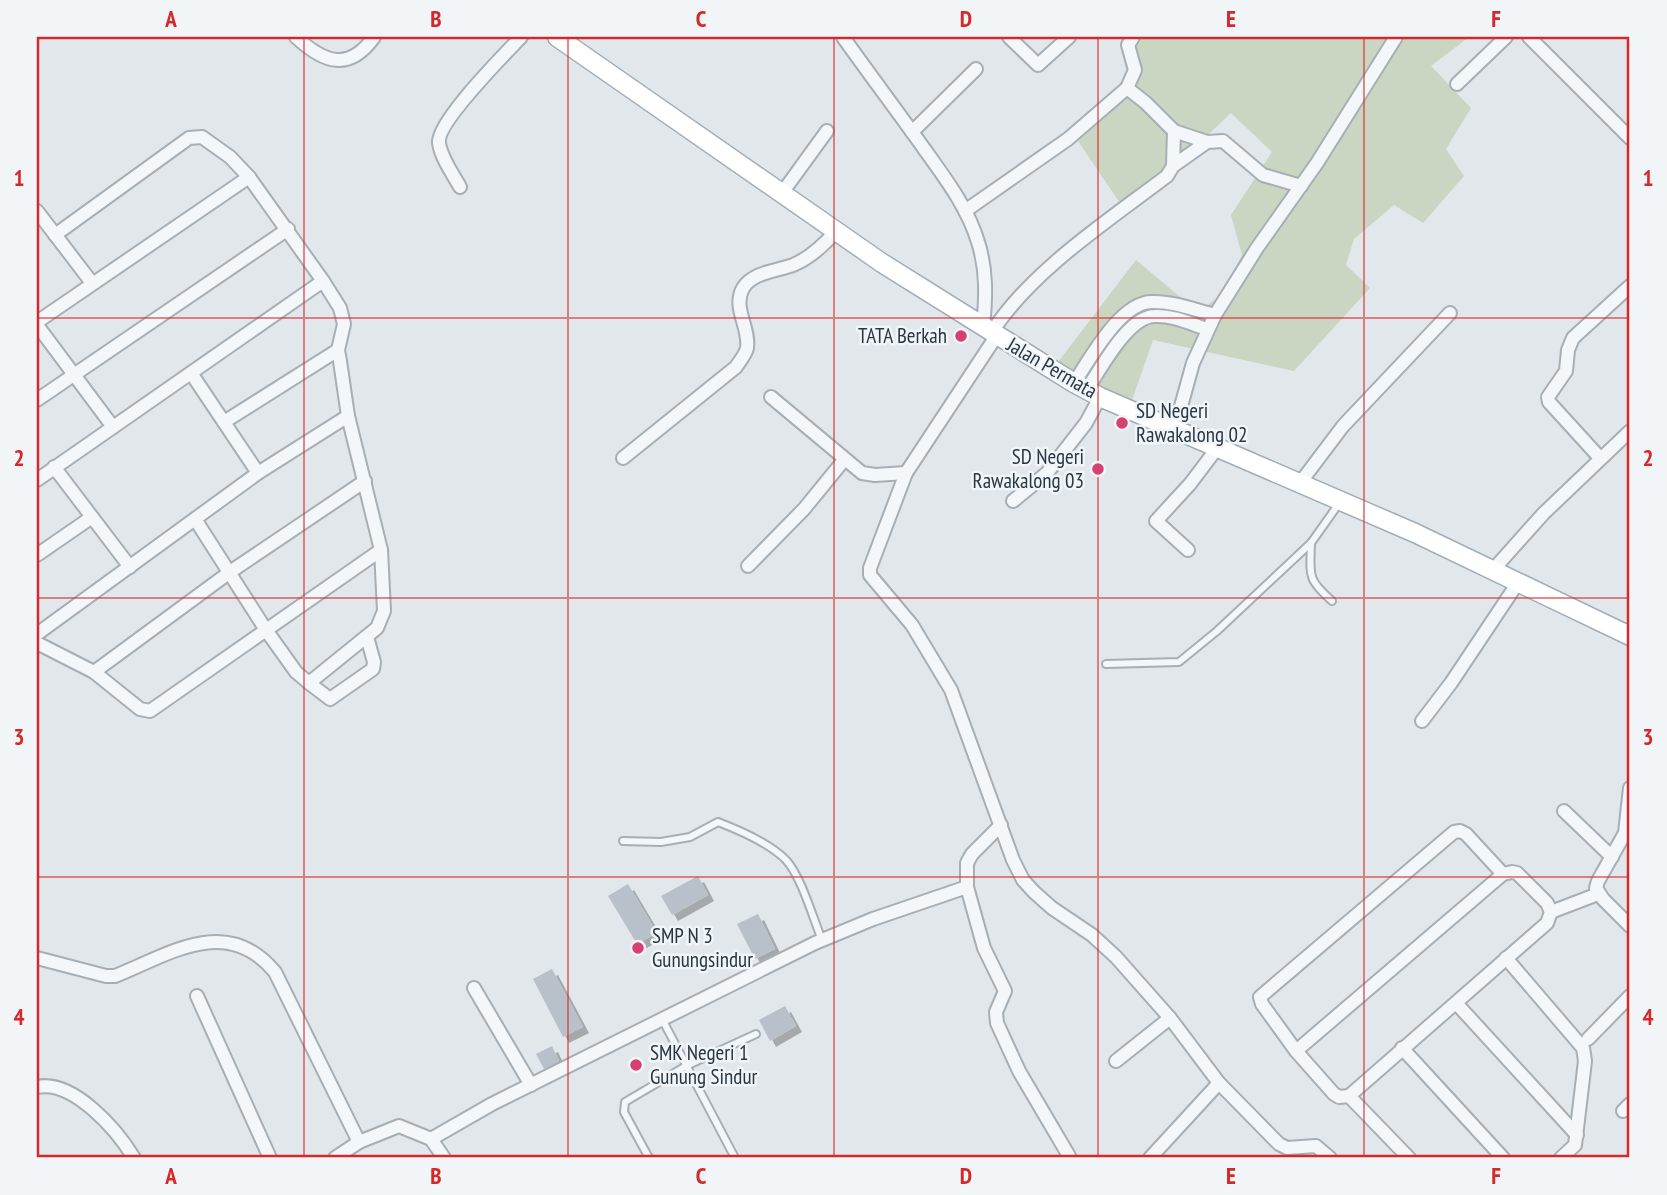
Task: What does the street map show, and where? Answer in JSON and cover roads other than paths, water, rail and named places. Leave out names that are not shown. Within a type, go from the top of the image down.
[{"type":"main road","name":"Jalan Permata","points":[[557,37],[881,263],[1087,389],[1341,500],[1519,581],[1630,636]]},
{"type":"street","points":[[296,37],[326,59],[342,60],[355,56],[366,48],[374,37]]},
{"type":"street","points":[[460,187],[439,144],[439,135],[451,114],[521,37]]},
{"type":"street","points":[[843,37],[965,211],[978,239],[983,259],[991,331]]},
{"type":"street","points":[[1009,37],[1038,65],[1069,37]]},
{"type":"street","points":[[1175,428],[1193,363],[1215,315],[1396,37]]},
{"type":"street","points":[[1457,84],[1506,37]]},
{"type":"street","points":[[1529,37],[1630,138]]},
{"type":"street","points":[[965,211],[1068,139],[1127,88],[1135,70],[1128,45],[1130,38]]},
{"type":"street","points":[[912,132],[976,69]]},
{"type":"street","points":[[1127,88],[1174,131],[1207,142],[1223,141],[1264,174],[1301,186]]},
{"type":"street","points":[[782,193],[827,131]]},
{"type":"street","points":[[1173,166],[1174,131]]},
{"type":"street","points":[[55,235],[189,138],[202,137],[230,157],[249,177],[288,229],[340,308],[344,324],[338,350],[348,416],[381,550],[384,611],[377,628],[309,683]]},
{"type":"street","points":[[1207,142],[1173,166],[1167,176],[1040,276],[1014,302],[991,331],[906,473],[870,568],[870,575],[912,625],[951,690],[1023,880],[1052,908],[1103,944],[1170,1018],[1219,1083],[1279,1144],[1287,1147],[1316,1146],[1329,1158]]},
{"type":"street","points":[[113,426],[37,324],[92,283],[249,177]]},
{"type":"street","points":[[37,211],[92,283]]},
{"type":"street","points":[[37,400],[288,229]]},
{"type":"street","points":[[623,458],[736,367],[747,348],[739,306],[744,287],[755,278],[793,265],[809,256],[824,245],[835,231]]},
{"type":"street","points":[[37,480],[323,281]]},
{"type":"street","points":[[1600,458],[1549,402],[1548,397],[1566,371],[1568,350],[1573,338],[1630,286]]},
{"type":"street","points":[[1013,501],[1047,473],[1086,423],[1087,389],[1112,328],[1129,311],[1150,302],[1215,315]]},
{"type":"street","points":[[1300,483],[1343,426],[1450,313]]},
{"type":"street","points":[[1087,389],[1122,337],[1142,320],[1162,316],[1208,330]]},
{"type":"street","points":[[224,422],[338,350]]},
{"type":"street","points":[[191,373],[258,473]]},
{"type":"street","points":[[771,397],[862,473],[906,473]]},
{"type":"street","points":[[37,634],[258,473],[348,416]]},
{"type":"street","points":[[1493,570],[1544,513],[1630,431]]},
{"type":"street","points":[[1188,550],[1156,521],[1190,484],[1218,447]]},
{"type":"street","points":[[748,566],[804,509],[844,460]]},
{"type":"street","points":[[54,467],[130,567]]},
{"type":"street","points":[[94,672],[230,572],[365,481]]},
{"type":"street","points":[[37,555],[92,517]]},
{"type":"street","points":[[195,519],[296,672],[330,699],[371,671],[374,662],[367,637]]},
{"type":"street","points":[[37,643],[94,672],[140,709],[150,712],[381,550]]},
{"type":"street","points":[[1422,722],[1519,581]]},
{"type":"street","points":[[1630,788],[1625,833],[1598,881],[1598,894],[1630,926]]},
{"type":"street","points":[[1564,811],[1612,857]]},
{"type":"street","points":[[1001,825],[972,854],[967,863],[967,887],[984,948],[1005,991],[996,1012],[996,1023],[1019,1071],[1069,1156]]},
{"type":"street","points":[[1503,874],[1466,834],[1461,831],[1454,832],[1260,998],[1296,1051],[1334,1094],[1339,1097],[1349,1096],[1546,923],[1551,912],[1598,894]]},
{"type":"street","points":[[1296,1051],[1503,874],[1517,873],[1547,903],[1551,912]]},
{"type":"street","points":[[432,1139],[459,1121],[531,1084],[822,940],[873,919],[967,887]]},
{"type":"street","points":[[37,958],[115,976],[193,944],[226,942],[242,945],[264,959],[275,972],[359,1142]]},
{"type":"street","points":[[1506,958],[1583,1048],[1585,1061],[1577,1135],[1575,1145],[1561,1158]]},
{"type":"street","points":[[474,988],[531,1084]]},
{"type":"street","points":[[197,996],[270,1158]]},
{"type":"street","points":[[1588,1039],[1630,996]]},
{"type":"street","points":[[1456,1003],[1577,1135]]},
{"type":"street","points":[[1116,1061],[1170,1018]]},
{"type":"street","points":[[1402,1048],[1503,1158]]},
{"type":"street","points":[[1150,1158],[1219,1083]]},
{"type":"street","points":[[37,1087],[69,1092],[91,1107],[127,1145],[134,1158]]},
{"type":"street","points":[[1349,1096],[1409,1158]]},
{"type":"street","points":[[335,1158],[359,1142],[399,1126],[432,1139],[444,1158]]},
{"type":"lane","points":[[1105,664],[1179,662],[1217,631],[1311,543],[1341,500]]},
{"type":"lane","points":[[1311,543],[1312,579],[1317,588],[1332,601]]},
{"type":"lane","points":[[623,841],[661,842],[690,837],[718,822],[755,838],[786,860],[802,888],[822,940]]},
{"type":"lane","points":[[662,1019],[735,1158]]},
{"type":"lane","points":[[649,1158],[624,1112],[625,1102],[686,1066],[756,1034]]},
{"type":"place","name":"TATA Berkah","points":[[961,336]]},
{"type":"place","name":"SD Negeri Rawakalong 02","points":[[1122,423]]},
{"type":"place","name":"SD Negeri Rawakalong 03","points":[[1098,469]]},
{"type":"place","name":"SMP N 3 Gunungsindur","points":[[638,948]]},
{"type":"place","name":"SMK Negeri 1 Gunung Sindur","points":[[636,1065]]}]
